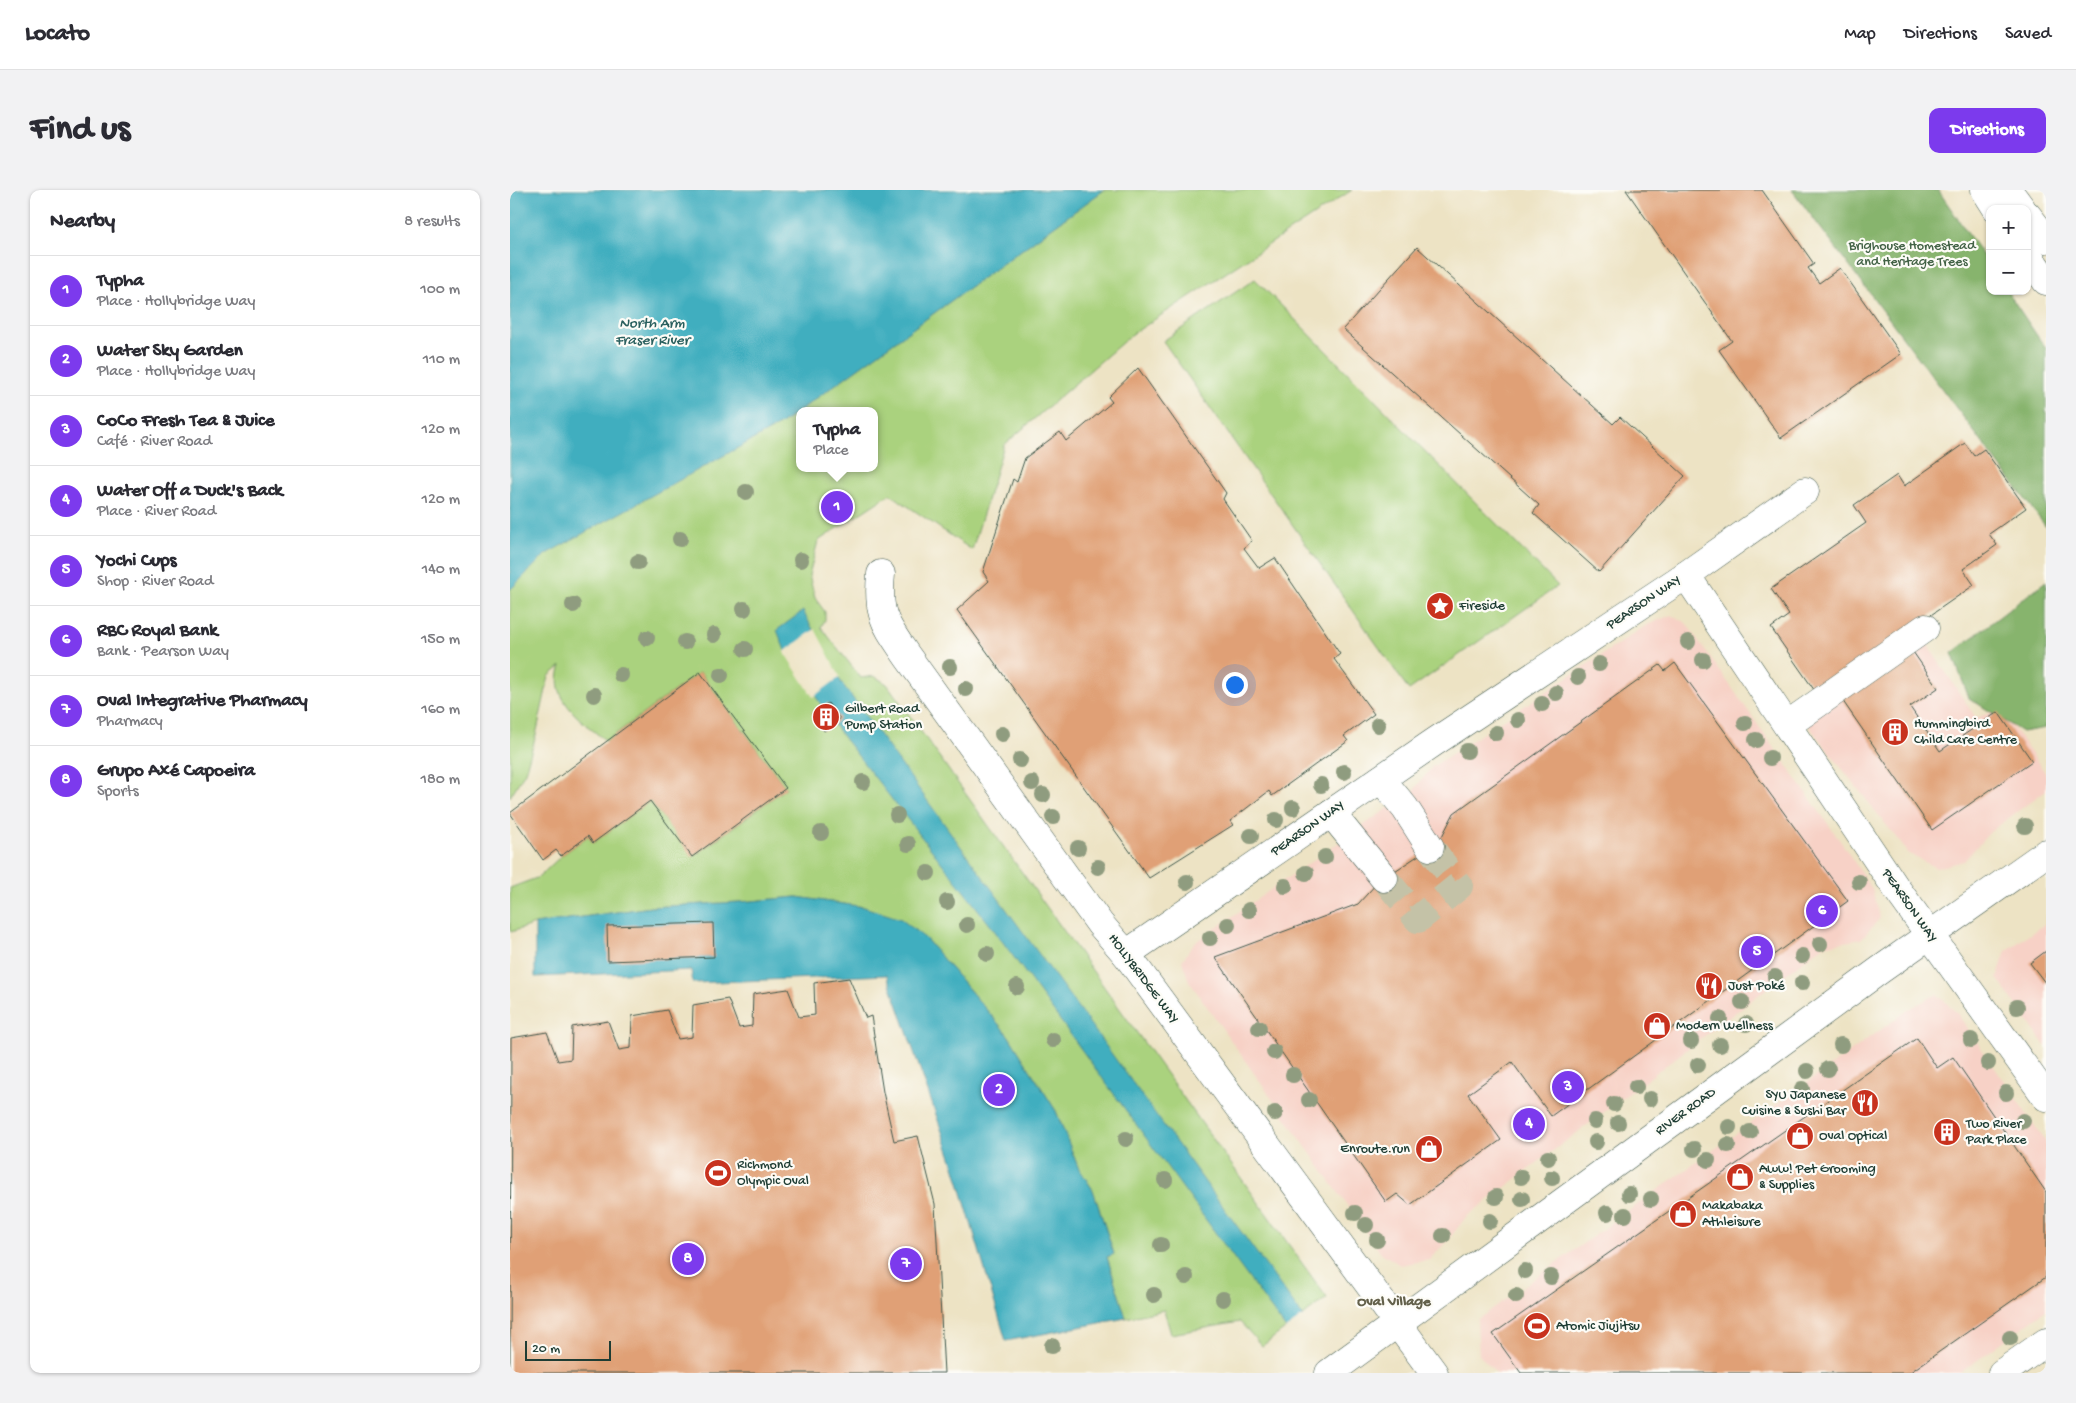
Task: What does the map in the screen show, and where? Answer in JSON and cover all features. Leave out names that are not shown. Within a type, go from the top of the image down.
[{"type":"street","points":[[1985,190],[1994,205]]},
{"type":"street","points":[[2008,190],[2019,205]]},
{"type":"street","points":[[2031,220],[2046,239]]},
{"type":"street","points":[[2031,260],[2046,281]]},
{"type":"street","points":[[1686,575],[1805,490]]},
{"type":"street","name":"HOLLYBRIDGE WAY","points":[[881,574],[879,595],[883,618],[898,641],[1097,919],[1126,954],[1434,1373]]},
{"type":"street","name":"PEARSON WAY","points":[[1126,954],[1381,779],[1686,575],[1930,935],[2046,1097]]},
{"type":"street","points":[[1787,725],[1925,628]]},
{"type":"street","points":[[1381,779],[1404,808],[1430,847]]},
{"type":"street","points":[[1331,813],[1384,878]]},
{"type":"street","name":"RIVER ROAD","points":[[1329,1373],[1930,935],[2046,853]]},
{"type":"street","points":[[2002,1373],[2046,1342]]},
{"type":"shaded area","points":[[1671,615],[1686,623],[1843,845],[1872,889],[1880,918],[1861,939],[1823,946],[1466,1217],[1429,1260],[1400,1265],[1380,1252],[1189,981],[1182,961],[1194,943],[1413,791],[1432,767],[1647,625]]},
{"type":"shaded area","points":[[1923,638],[1976,718],[2000,709],[2046,774],[2046,790],[1990,832],[1964,861],[1936,868],[1909,854],[1804,720]]},
{"type":"shaded area","points":[[2046,923],[2046,1047],[1997,978],[2006,951]]},
{"type":"shaded area","points":[[1937,994],[1957,1013],[2046,1142],[2046,1310],[1960,1373],[1497,1373],[1479,1355],[1477,1320],[1911,1008]]},
{"type":"green space","points":[[1104,190],[1352,190],[1131,335],[1004,445],[972,550],[890,494],[818,541],[809,575],[815,598],[825,612],[825,620],[821,627],[861,678],[874,676],[887,684],[1327,1298],[1262,1346],[1240,1322],[1171,1334],[1164,1310],[1126,1318],[1107,1257],[1114,1254],[1093,1190],[1078,1167],[1056,1111],[1008,1035],[926,939],[864,907],[797,897],[651,907],[535,924],[511,932],[510,888],[539,877],[561,856],[588,836],[593,843],[650,801],[693,857],[786,788],[700,672],[606,741],[578,718],[563,699],[559,689],[558,678],[561,666],[549,676],[536,735],[525,772],[510,797],[510,572],[781,424],[796,413],[796,472],[878,472],[878,407],[804,407]]},
{"type":"green space","name":"Brighouse Homestead and Heritage Trees","points":[[1792,190],[1938,190],[1986,260],[1986,295],[2010,295],[2046,349],[2046,527]]},
{"type":"green space","points":[[1255,279],[1558,586],[1409,690],[1163,341]]},
{"type":"green space","points":[[2046,581],[2046,728],[2022,732],[1969,698],[1952,653]]},
{"type":"water","name":"North Arm Fraser River","points":[[510,190],[1104,190],[804,407],[796,407],[796,413],[781,424],[546,554],[510,590]]},
{"type":"water","points":[[803,611],[841,682],[1344,1373],[1318,1373],[991,926],[837,729],[784,648],[777,630]]},
{"type":"water","points":[[797,897],[864,907],[901,919],[926,939],[1008,1035],[1056,1111],[1078,1167],[1093,1190],[1114,1254],[1107,1257],[1126,1318],[1006,1341],[954,1166],[887,975],[693,983],[691,970],[535,977],[535,924],[651,907]]},
{"type":"pier","points":[[815,629],[840,677],[813,697],[784,652]]},
{"type":"pier","points":[[1305,1315],[1346,1373],[1315,1373],[1284,1330]]},
{"type":"building","points":[[1626,190],[1762,190],[1814,264],[1808,268],[1819,283],[1840,268],[1901,354],[1781,438],[1719,350],[1732,341]]},
{"type":"building","points":[[1417,247],[1613,424],[1620,417],[1685,476],[1599,572],[1533,513],[1539,505],[1343,329]]},
{"type":"building","points":[[1138,368],[1226,493],[1223,499],[1252,541],[1244,548],[1259,568],[1275,558],[1340,654],[1334,659],[1374,714],[1344,736],[1348,741],[1272,796],[1269,791],[1230,821],[1233,825],[1149,878],[957,610],[989,581],[983,572],[1013,479],[1017,482],[1025,458],[1060,432],[1066,441],[1112,402],[1108,397]]},
{"type":"building","points":[[1965,443],[1974,456],[1984,449],[2026,508],[1989,534],[1997,545],[1963,569],[1974,585],[1817,694],[1771,628],[1789,615],[1771,589],[1866,523],[1854,505],[1897,475],[1904,486]]},
{"type":"building","name":"Hummingbird Child Care Centre","points":[[1911,649],[1938,688],[1910,707],[1940,751],[1998,712],[2032,761],[1932,830],[1840,697]]},
{"type":"building","points":[[1675,663],[1848,901],[1551,1116],[1512,1062],[1468,1094],[1501,1140],[1410,1205],[1397,1194],[1386,1202],[1215,957],[1358,904],[1378,882],[1439,842],[1454,813],[1660,665],[1665,671]]},
{"type":"building","points":[[700,672],[786,788],[692,857],[650,801],[593,843],[588,836],[561,856],[556,850],[543,860],[510,813]]},
{"type":"building","name":"Gilbert Road Pump Station","points":[[828,703],[840,719],[824,731],[812,714]]},
{"type":"building","points":[[713,923],[714,957],[608,961],[607,926]]},
{"type":"building","points":[[2046,951],[2046,984],[2030,963]]},
{"type":"building","name":"Richmond Olympic Oval","points":[[849,978],[866,1018],[871,1016],[883,1092],[894,1141],[918,1136],[935,1204],[944,1373],[510,1373],[511,1038],[547,1032],[558,1061],[571,1059],[572,1027],[608,1021],[619,1050],[631,1048],[632,1016],[667,1010],[678,1039],[692,1037],[693,1005],[728,999],[739,1028],[752,1026],[753,994],[788,989],[799,1017],[815,1015],[814,983]]},
{"type":"building","points":[[1917,1038],[1937,1068],[1953,1057],[2046,1192],[2046,1277],[1909,1373],[1521,1373],[1493,1334]]},
{"type":"tunnel","points":[[1384,878],[1418,919],[1459,886],[1430,847]]},
{"type":"place","name":"Typha","points":[[837,507]]},
{"type":"place","name":"Fireside","points":[[1440,606]]},
{"type":"place","name":"Gilbert Road Pump Station","points":[[826,717]]},
{"type":"place","name":"Hummingbird Child Care Centre","points":[[1895,732]]},
{"type":"place","name":"RBC Royal Bank","points":[[1822,911]]},
{"type":"place","name":"Yochi Cups","points":[[1757,952]]},
{"type":"place","name":"Just Poké","points":[[1709,986]]},
{"type":"place","name":"Modern Wellness","points":[[1657,1026]]},
{"type":"place","name":"CoCo Fresh Tea & Juice","points":[[1568,1087]]},
{"type":"place","name":"Water Sky Garden","points":[[999,1090]]},
{"type":"place","name":"SYU Japanese Cuisine & Sushi Bar","points":[[1865,1103]]},
{"type":"place","name":"Water Off a Duck's Back","points":[[1529,1124]]},
{"type":"place","name":"Two River Park Place","points":[[1947,1132]]},
{"type":"place","name":"Oval Optical","points":[[1800,1136]]},
{"type":"place","name":"Enroute.run","points":[[1429,1149]]},
{"type":"place","name":"Richmond Olympic Oval","points":[[718,1173]]},
{"type":"place","name":"Aww! Pet Grooming & Supplies","points":[[1740,1177]]},
{"type":"place","name":"Makabaka Athleisure","points":[[1683,1214]]},
{"type":"place","name":"Grupo Axé Capoeira","points":[[688,1259]]},
{"type":"place","name":"Oval Integrative Pharmacy","points":[[906,1264]]},
{"type":"place","name":"Atomic Jiujitsu","points":[[1537,1326]]},
{"type":"district","name":"Oval Village","points":[[1394,1302]]}]
